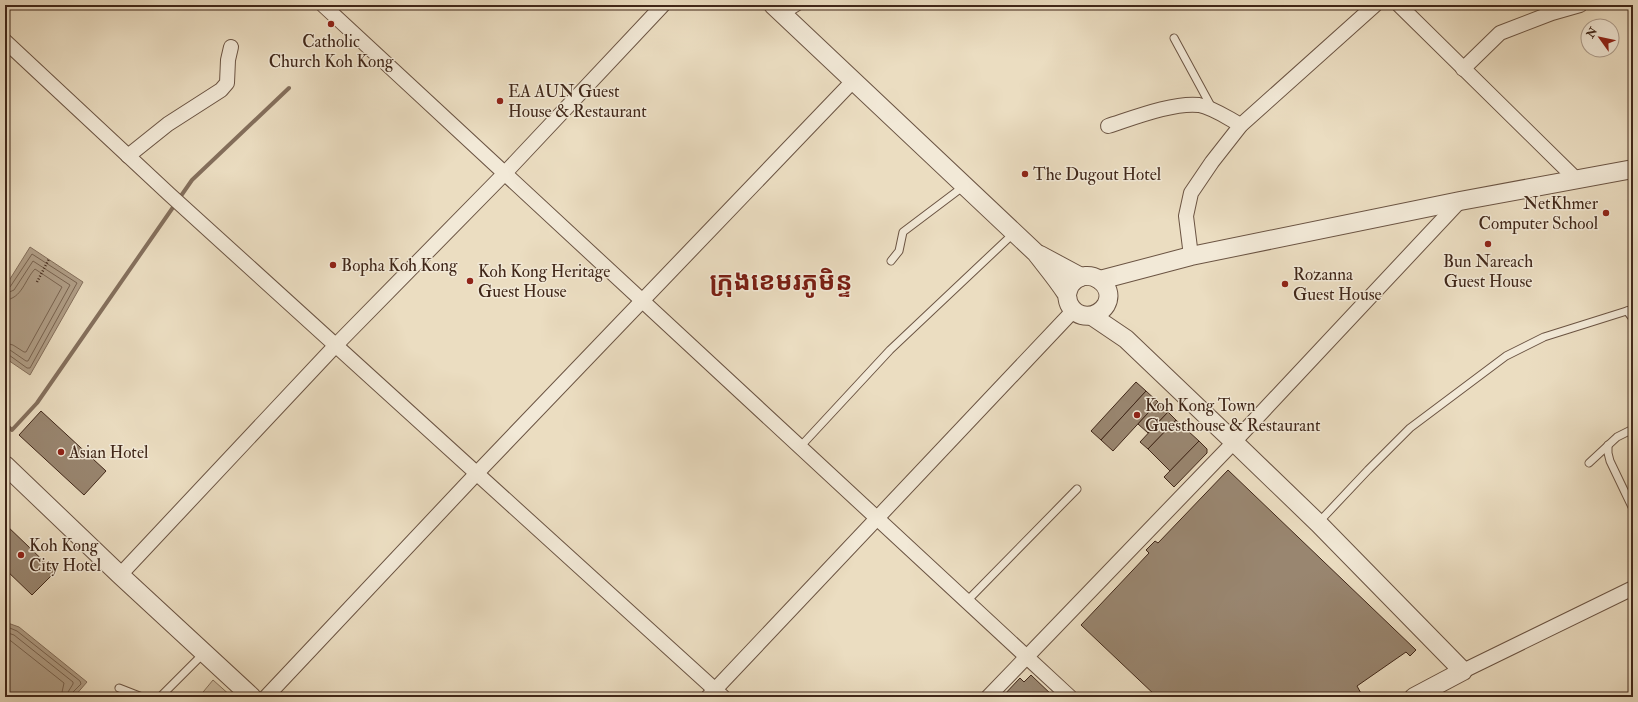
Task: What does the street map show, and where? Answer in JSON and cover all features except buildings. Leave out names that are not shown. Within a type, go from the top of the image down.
[{"type":"street","points":[[323,5],[1070,697]]},
{"type":"street","points":[[120,575],[336,346],[504,173],[663,5]]},
{"type":"street","points":[[1191,256],[1186,216],[1191,194],[1212,162],[1242,125],[1375,5]]},
{"type":"street","points":[[1399,5],[1577,180]]},
{"type":"street","points":[[1463,69],[1500,33],[1552,13],[1580,5]]},
{"type":"street","points":[[779,10],[1036,253],[1078,315],[1092,316],[1101,312],[1105,292],[1125,272],[1191,256],[1460,201],[1633,169]]},
{"type":"street","points":[[5,41],[169,194],[477,473],[716,695],[878,519],[1070,302],[1071,284],[1080,277]]},
{"type":"street","points":[[128,156],[168,124],[221,90],[227,83],[228,60],[231,47]]},
{"type":"street","points":[[266,697],[477,473],[853,80]]},
{"type":"street","points":[[1108,126],[1161,109],[1199,106],[1213,110],[1242,125]]},
{"type":"street","points":[[988,697],[1234,442],[1460,201]]},
{"type":"street","points":[[1036,253],[1080,277],[1094,277],[1105,292],[1126,339]]},
{"type":"street","points":[[1092,316],[1126,339],[1234,442],[1318,523],[1463,671]]},
{"type":"street","points":[[5,466],[252,697]]},
{"type":"street","points":[[1414,697],[1463,671],[1633,588]]},
{"type":"lane","points":[[779,10],[801,5]]},
{"type":"lane","points":[[1174,38],[1213,110]]},
{"type":"lane","points":[[892,261],[899,250],[903,232],[964,186]]},
{"type":"lane","points":[[800,447],[890,350],[1014,233]]},
{"type":"lane","points":[[1318,523],[1410,428],[1506,356],[1544,337],[1630,310],[1633,319]]},
{"type":"lane","points":[[1589,464],[1617,437],[1633,429]]},
{"type":"lane","points":[[1608,445],[1610,461],[1633,509]]},
{"type":"lane","points":[[967,601],[1077,490]]},
{"type":"lane","points":[[160,697],[204,653]]},
{"type":"lane","points":[[119,688],[142,697]]},
{"type":"path","points":[[37,282],[49,259]]},
{"type":"shaded area","points":[[213,680],[232,697],[199,697]]},
{"type":"water","points":[[30,247],[83,282],[30,375],[5,358],[5,287]]},
{"type":"water","points":[[5,622],[19,627],[87,682],[74,697],[5,697]]},
{"type":"waterway","points":[[5,424],[12,430],[37,403],[192,180],[289,88]]},
{"type":"place","name":"Catholic Church Koh Kong","points":[[331,24]]},
{"type":"place","name":"EA AUN Guest House & Restaurant","points":[[500,101]]},
{"type":"place","name":"The Dugout Hotel","points":[[1025,174]]},
{"type":"place","name":"NetKhmer Computer School","points":[[1606,213]]},
{"type":"place","name":"Bun Nareach Guest House","points":[[1488,244]]},
{"type":"place","name":"Bopha Koh Kong","points":[[333,265]]},
{"type":"place","name":"Koh Kong Heritage Guest House","points":[[470,281]]},
{"type":"place","name":"Rozanna Guest House","points":[[1285,284]]},
{"type":"place","name":"Koh Kong Town Guesthouse & Restaurant","points":[[1137,415]]},
{"type":"place","name":"Asian Hotel","points":[[61,452]]},
{"type":"place","name":"Koh Kong City Hotel","points":[[21,555]]},
{"type":"district","name":"ក្រុងខេមរភូមិន្ទ","points":[[781,281]]}]
